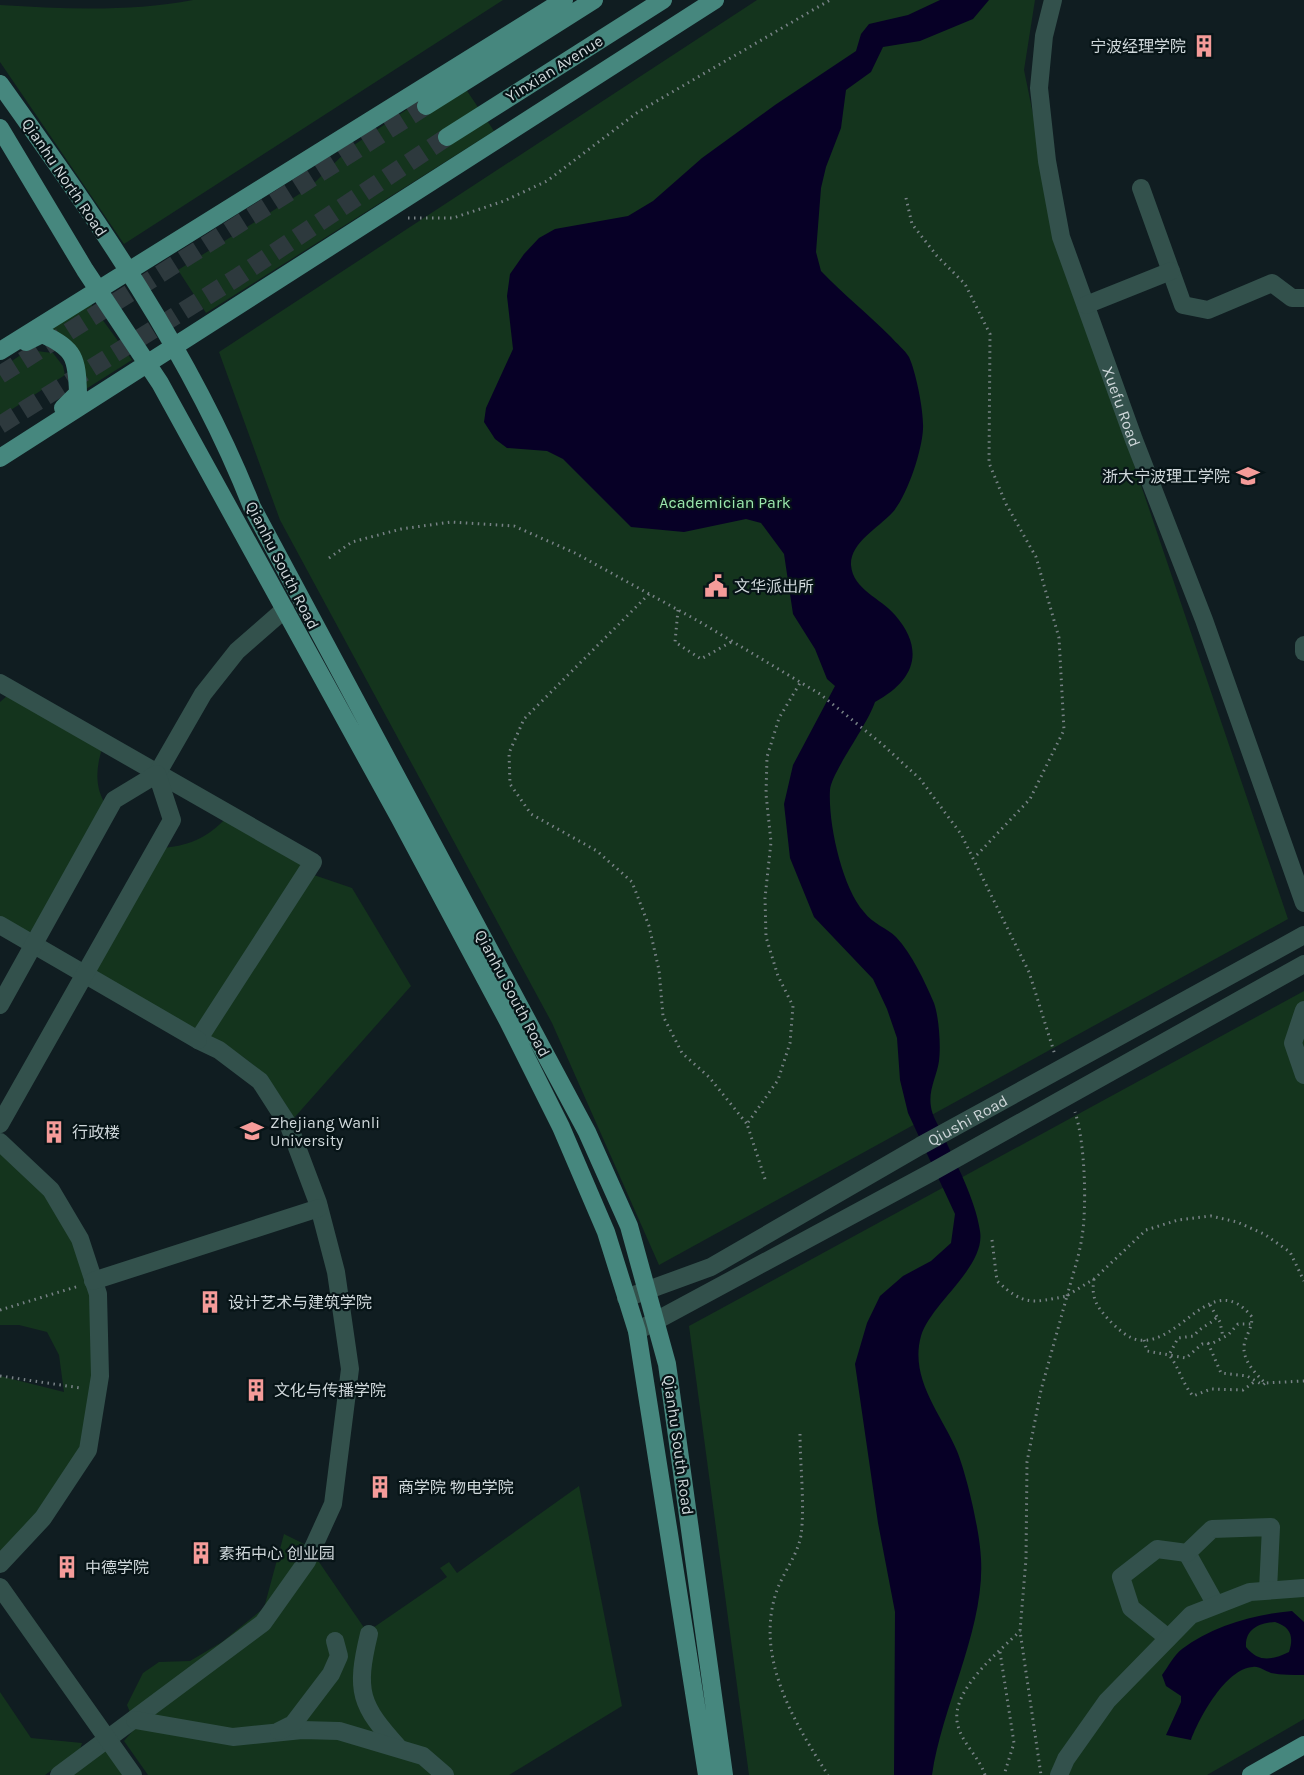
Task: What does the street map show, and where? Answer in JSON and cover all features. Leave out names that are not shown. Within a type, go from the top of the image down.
[{"type":"main road","points":[[0,353],[98,288],[564,0]]},
{"type":"main road","points":[[426,106],[594,0]]},
{"type":"main road","name":"Yinxian Avenue","points":[[447,137],[663,0]]},
{"type":"main road","points":[[0,458],[715,0]]},
{"type":"main road","name":"Qianhu North Road","points":[[0,84],[128,271]]},
{"type":"main road","name":"Qianhu North Road","points":[[0,128],[98,288]]},
{"type":"main road","name":"Qianhu South Road","points":[[128,271],[232,456],[252,507],[327,650],[587,1132],[629,1226],[670,1387],[724,1775]]},
{"type":"main road","name":"Qianhu South Road","points":[[98,288],[147,363],[285,609],[503,1011],[545,1095],[606,1232],[637,1331],[707,1775]]},
{"type":"main road","points":[[0,353],[42,334],[63,343],[77,366],[78,393],[28,440]]},
{"type":"main road","points":[[1251,1775],[1304,1744]]},
{"type":"street","name":"Xuefu Road","points":[[1053,0],[1044,36],[1040,88],[1047,161],[1061,237],[1134,440],[1204,620],[1304,903]]},
{"type":"street","points":[[1141,188],[1183,304],[1208,310],[1272,283],[1292,298],[1304,298]]},
{"type":"street","points":[[1086,304],[1171,271]]},
{"type":"street","points":[[0,1005],[114,800],[157,774],[203,694],[237,651],[285,609]]},
{"type":"street","points":[[1304,645],[1304,652]]},
{"type":"street","points":[[1,686],[313,862],[198,1040]]},
{"type":"street","points":[[0,1124],[172,820],[157,774]]},
{"type":"street","points":[[0,925],[219,1050],[261,1081],[288,1126],[319,1208],[336,1272],[350,1369],[333,1504],[307,1561],[263,1623],[109,1740],[59,1775]]},
{"type":"street","name":"Qiushi Road","points":[[626,1298],[711,1267],[920,1146],[1304,934]]},
{"type":"street","name":"Qiushi Road","points":[[637,1331],[932,1172],[1304,964]]},
{"type":"street","points":[[1304,1010],[1293,1043],[1304,1075]]},
{"type":"street","points":[[0,1142],[51,1190],[81,1239],[98,1294],[100,1376],[88,1450],[43,1518],[0,1564]]},
{"type":"street","points":[[93,1281],[319,1208]]},
{"type":"street","points":[[1187,1553],[1212,1529],[1271,1527],[1268,1590]]},
{"type":"street","points":[[1168,1638],[1131,1608],[1121,1577],[1157,1549],[1187,1553]]},
{"type":"street","points":[[1187,1553],[1216,1605]]},
{"type":"street","points":[[0,1587],[133,1775]]},
{"type":"street","points":[[1059,1775],[1066,1759],[1107,1701],[1191,1615],[1250,1592],[1304,1588]]},
{"type":"street","points":[[369,1634],[361,1688],[364,1704],[400,1750]]},
{"type":"street","points":[[272,1734],[293,1724],[331,1674],[339,1656],[335,1641]]},
{"type":"street","points":[[135,1720],[211,1735],[252,1737],[302,1730],[339,1731],[423,1756],[445,1775]]},
{"type":"path","points":[[407,218],[453,218],[504,201],[547,181],[638,112],[830,0]]},
{"type":"path","points":[[906,198],[912,224],[937,256],[965,284],[990,334],[989,463],[1006,504],[1036,557],[1059,638],[1064,730],[1030,799],[974,858]]},
{"type":"path","points":[[329,558],[352,542],[401,529],[451,522],[514,526],[575,553],[678,610],[820,694],[874,737],[920,779],[960,834],[1029,972],[1060,1069]]},
{"type":"path","points":[[649,594],[524,718],[509,753],[510,784],[531,814],[597,851],[632,882],[649,926],[659,970],[663,1016],[682,1053],[710,1077],[747,1124],[765,1179]]},
{"type":"path","points":[[678,610],[675,642],[701,659],[732,642]]},
{"type":"path","points":[[747,1124],[778,1080],[790,1043],[793,1006],[778,976],[766,937],[765,898],[771,842],[766,794],[767,757],[778,718],[800,683]]},
{"type":"path","points":[[1041,1775],[1020,1631],[1026,1559],[1027,1462],[1041,1390],[1083,1236],[1080,1129],[1069,1096]]},
{"type":"path","points":[[992,1240],[997,1281],[1016,1299],[1040,1301],[1067,1296],[1094,1279],[1146,1230],[1178,1220],[1211,1216],[1237,1222],[1264,1234],[1290,1252],[1304,1281]]},
{"type":"path","points":[[1094,1279],[1092,1292],[1100,1310],[1125,1334],[1144,1340],[1170,1332],[1184,1319],[1210,1305],[1227,1300],[1236,1301],[1252,1317],[1252,1324],[1245,1342],[1246,1359],[1265,1383]]},
{"type":"path","points":[[0,1310],[93,1281]]},
{"type":"path","points":[[1210,1305],[1220,1322],[1223,1337]]},
{"type":"path","points":[[1169,1354],[1178,1338],[1194,1336],[1201,1327],[1210,1324],[1216,1318]]},
{"type":"path","points":[[1144,1340],[1147,1351],[1186,1358],[1202,1344],[1214,1343],[1228,1335],[1238,1324],[1252,1324]]},
{"type":"path","points":[[1208,1343],[1221,1372],[1242,1375],[1263,1385],[1304,1381]]},
{"type":"path","points":[[1169,1354],[1193,1396],[1211,1389],[1243,1390],[1254,1382]]},
{"type":"path","points":[[0,1376],[98,1391]]},
{"type":"path","points":[[800,1434],[801,1536],[776,1594],[768,1629],[775,1669],[789,1711],[828,1775]]},
{"type":"path","points":[[985,1775],[980,1760],[965,1741],[957,1721],[960,1702],[973,1679],[1020,1631]]},
{"type":"path","points":[[1000,1652],[1014,1743],[1004,1775]]},
{"type":"green space","points":[[193,0],[503,0],[124,244],[0,62],[0,5],[121,8]]},
{"type":"green space","name":"Academician Park","points":[[757,0],[1035,0],[1024,70],[1060,246],[1288,919],[659,1265],[552,1023],[280,520],[219,352]]},
{"type":"green space","points":[[457,76],[494,131],[206,313],[178,270],[309,188],[351,147]]},
{"type":"green space","points":[[88,300],[132,360],[86,389],[46,330]]},
{"type":"green space","points":[[28,350],[53,353],[63,366],[65,375],[0,417],[0,369]]},
{"type":"green space","points":[[8,695],[103,746],[97,776],[99,791],[106,805],[33,931],[26,933],[0,918],[0,702]]},
{"type":"green space","points":[[227,817],[302,860],[302,866],[199,1033],[90,970],[159,848],[179,846],[205,836]]},
{"type":"green space","points":[[311,874],[352,888],[411,986],[294,1118],[276,1090],[258,1069],[236,1052],[207,1037]]},
{"type":"green space","points":[[1304,991],[1304,1719],[1207,1775],[749,1775],[689,1326]]},
{"type":"green space","points":[[0,1151],[49,1192],[77,1239],[93,1293],[95,1373],[85,1447],[41,1513],[0,1555],[0,1376],[64,1392],[59,1355],[47,1332],[19,1325],[0,1325]]},
{"type":"green space","points":[[579,1486],[622,1706],[509,1775],[148,1775],[124,1741],[136,1727],[127,1705],[143,1673],[159,1662],[190,1661],[222,1642],[264,1608],[284,1534],[308,1546],[367,1632],[447,1577],[440,1568],[449,1562],[457,1573]]},
{"type":"green space","points":[[0,1692],[31,1738],[82,1743],[80,1750],[45,1775],[0,1775]]},
{"type":"green space","points":[[109,1740],[133,1775],[59,1775]]},
{"type":"shaded area","points":[[940,0],[989,0],[973,19],[920,41],[883,47],[871,72],[846,90],[841,128],[826,167],[821,188],[816,252],[821,271],[909,357],[917,382],[923,422],[917,461],[898,506],[866,536],[852,557],[851,565],[857,581],[895,615],[905,628],[913,653],[907,675],[899,685],[875,702],[836,772],[830,790],[834,837],[843,871],[856,901],[868,916],[902,944],[918,968],[934,1003],[940,1048],[930,1101],[935,1120],[969,1194],[980,1231],[980,1244],[975,1258],[927,1323],[921,1336],[918,1352],[923,1382],[957,1451],[972,1504],[981,1559],[976,1612],[944,1722],[932,1775],[894,1775],[895,1612],[878,1523],[855,1364],[867,1323],[880,1296],[903,1276],[931,1261],[951,1243],[955,1214],[908,1113],[900,1080],[897,1038],[887,1009],[873,979],[814,917],[790,858],[784,804],[793,765],[835,686],[827,679],[815,649],[793,614],[784,554],[761,523],[746,519],[684,532],[631,527],[563,459],[547,451],[507,448],[495,439],[484,422],[486,408],[513,349],[507,296],[510,274],[539,238],[555,229],[628,216],[653,201],[702,158],[775,105],[856,51],[861,34],[869,24],[908,15]]},
{"type":"shaded area","points":[[1292,1611],[1304,1622],[1304,1675],[1275,1674],[1255,1667],[1243,1670],[1233,1676],[1215,1696],[1200,1719],[1191,1740],[1166,1735],[1181,1702],[1181,1696],[1166,1686],[1162,1675],[1176,1654],[1194,1641],[1220,1628],[1249,1618]],"holes":[[[1275,1622],[1290,1633],[1289,1652],[1277,1657],[1261,1658],[1246,1647],[1248,1636],[1254,1628]]]},
{"type":"tunnel","points":[[0,375],[426,106]]},
{"type":"tunnel","points":[[0,425],[236,278],[447,137]]},
{"type":"place","name":"宁波经理学院","points":[[1204,46]]},
{"type":"place","name":"浙大宁波理工学院","points":[[1248,476]]},
{"type":"place","name":"文华派出所","points":[[716,586]]},
{"type":"place","name":"Zhejiang Wanli University","points":[[252,1131]]},
{"type":"place","name":"行政楼","points":[[54,1132]]},
{"type":"place","name":"设计艺术与建筑学院","points":[[210,1302]]},
{"type":"place","name":"文化与传播学院","points":[[256,1390]]},
{"type":"place","name":"商学院 物电学院","points":[[380,1487]]},
{"type":"place","name":"素拓中心 创业园","points":[[201,1553]]},
{"type":"place","name":"中德学院","points":[[67,1567]]}]
